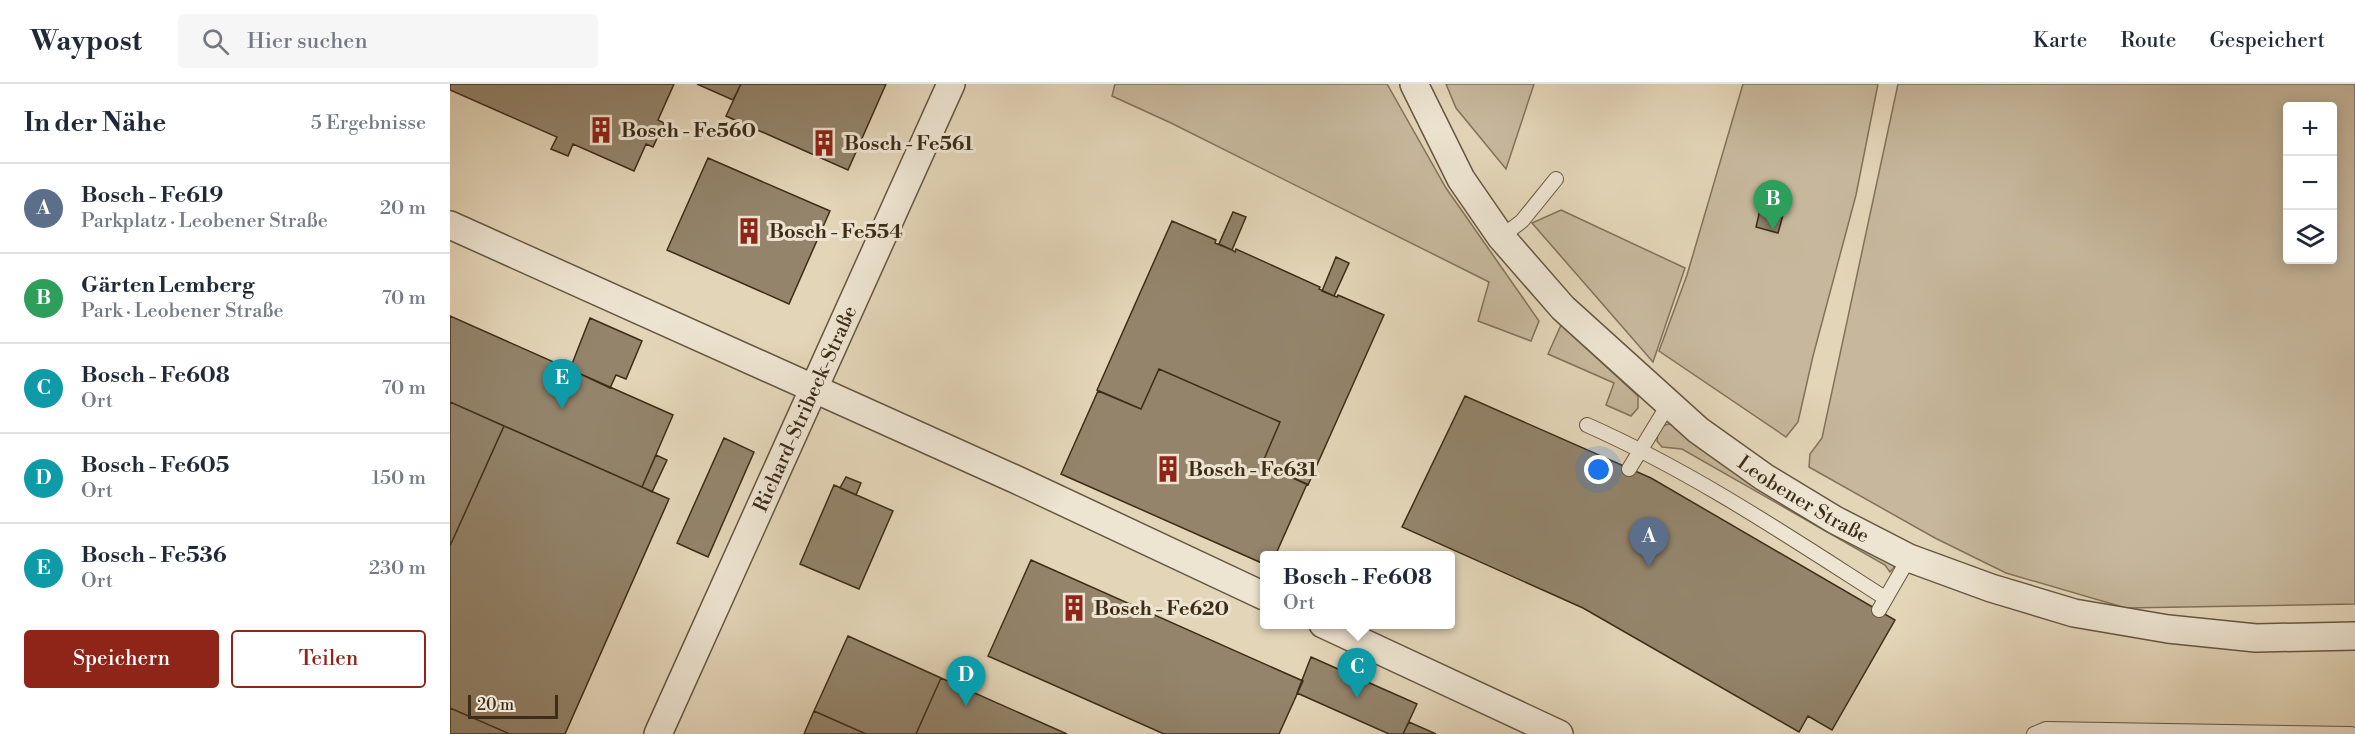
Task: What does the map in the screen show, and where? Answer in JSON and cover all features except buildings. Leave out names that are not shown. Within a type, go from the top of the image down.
[{"type":"street","name":"Richard-Stribeck-Straße","points":[[658,734],[951,84]]},
{"type":"street","name":"Leobener Straße","points":[[1414,84],[1461,179],[1501,237],[1563,308],[1698,430],[1764,477],[1835,520],[1909,558],[1991,588],[2074,613],[2168,629],[2256,638],[2355,636]]},
{"type":"street","points":[[450,225],[1017,480],[1260,594]]},
{"type":"street","points":[[1334,629],[1559,734]]},
{"type":"lane","points":[[1501,237],[1522,221],[1556,179]]},
{"type":"lane","points":[[1629,469],[1668,405]]},
{"type":"lane","points":[[1587,425],[1641,449],[1752,512],[1882,604],[1909,558]]},
{"type":"lane","points":[[2034,734],[2046,729],[2350,734]]},
{"type":"shaded area","points":[[1115,84],[1387,84],[1446,188],[1539,321],[1531,341],[1478,321],[1489,282],[1171,123],[1112,96]]},
{"type":"shaded area","points":[[1446,84],[1534,84],[1506,169],[1456,108]]},
{"type":"shaded area","points":[[1743,84],[1878,84],[1856,195],[1813,356],[1798,422],[1786,437],[1659,351],[1687,275]]},
{"type":"shaded area","points":[[1898,84],[2355,84],[2355,604],[2126,608],[2006,573],[1935,538],[1809,467],[1810,454],[1822,438]]},
{"type":"shaded area","points":[[1561,210],[1685,268],[1653,362],[1532,223]]},
{"type":"shaded area","points":[[1561,325],[1638,396],[1638,408],[1631,416],[1606,405],[1614,383],[1548,354]]},
{"type":"shaded area","points":[[1673,423],[1889,557],[1895,566],[1890,572],[1885,565],[1682,449],[1662,447],[1657,441],[1658,431],[1665,425]]},
{"type":"place","name":"Bosch - Fe560","points":[[601,130]]},
{"type":"place","name":"Bosch - Fe561","points":[[824,143]]},
{"type":"place","name":"Gärten Lemberg","points":[[1773,230]]},
{"type":"place","name":"Bosch - Fe554","points":[[749,231]]},
{"type":"place","name":"Bosch - Fe536","points":[[562,409]]},
{"type":"place","name":"Bosch - Fe631","points":[[1168,469]]},
{"type":"place","name":"Bosch - Fe619","points":[[1649,567]]},
{"type":"place","name":"Bosch - Fe620","points":[[1074,608]]},
{"type":"place","name":"Bosch - Fe608","points":[[1357,698]]},
{"type":"place","name":"Bosch - Fe605","points":[[966,706]]}]
